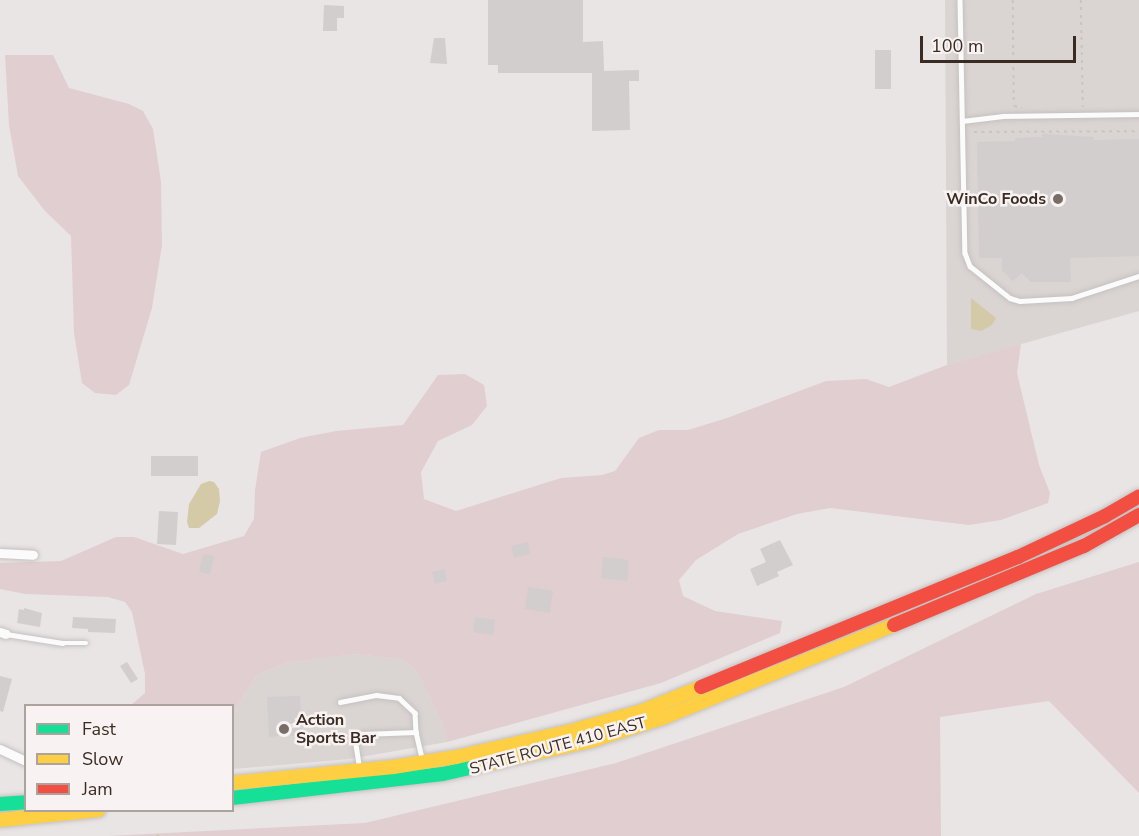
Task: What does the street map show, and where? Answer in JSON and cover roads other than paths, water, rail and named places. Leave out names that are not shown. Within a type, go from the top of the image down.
[{"type":"highway","points":[[976,573],[1009,554],[1068,527],[1139,486]]},
{"type":"highway","points":[[976,573],[1064,537],[1139,496]]},
{"type":"highway","name":"STATE ROUTE 410 EAST","points":[[234,798],[443,774],[524,758],[590,741],[665,717],[902,622],[1084,546],[1139,515]]},
{"type":"highway","name":"STATE ROUTE 410 EAST","points":[[234,783],[423,762],[559,733],[642,711],[976,573]]},
{"type":"highway","points":[[0,804],[24,801]]},
{"type":"highway","points":[[0,820],[78,812]]},
{"type":"street","points":[[0,553],[33,555]]},
{"type":"street","points":[[0,749],[24,760]]},
{"type":"street","points":[[0,797],[24,795]]},
{"type":"lane","points":[[960,0],[965,253],[970,266],[1010,298],[1020,301],[1072,298],[1139,276]]},
{"type":"lane","points":[[962,121],[1023,116],[1139,114]]},
{"type":"lane","points":[[3,633],[62,643],[86,642]]},
{"type":"lane","points":[[340,702],[376,695],[399,698],[415,713],[416,732],[423,762]]},
{"type":"lane","points":[[360,770],[355,743],[362,734],[416,732]]},
{"type":"place","name":"WinCo Foods","points":[[1058,199]]},
{"type":"place","name":"Action Sports Bar","points":[[284,729]]}]
